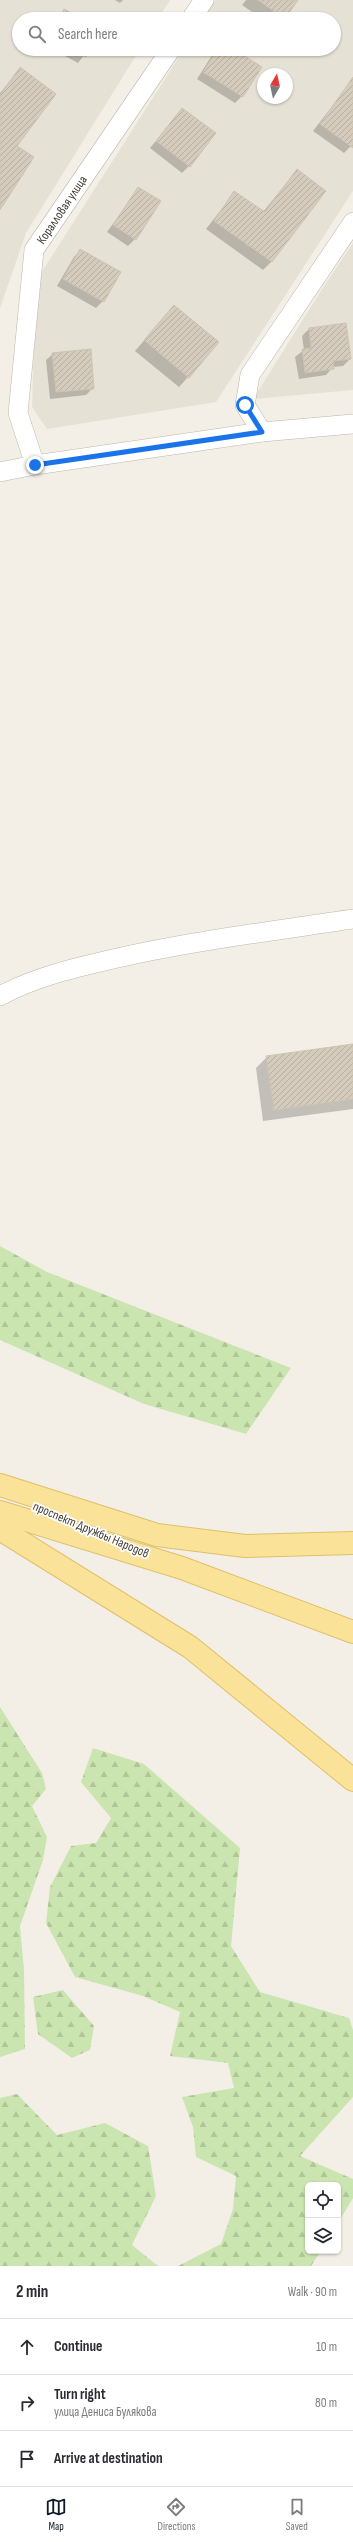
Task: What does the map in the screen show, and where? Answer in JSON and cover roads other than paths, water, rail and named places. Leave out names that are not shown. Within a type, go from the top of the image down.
[{"type":"main road","points":[[0,1485],[157,1535],[245,1546],[353,1543]]},
{"type":"main road","name":"проспект Дружбы Народов","points":[[0,1491],[182,1568]]},
{"type":"main road","points":[[0,1512],[182,1568],[353,1632]]},
{"type":"main road","points":[[0,1529],[190,1648],[353,1780]]},
{"type":"street","points":[[196,12],[204,0]]},
{"type":"street","name":"Коралловая улица","points":[[35,465],[18,413],[34,250],[166,56]]},
{"type":"street","points":[[262,432],[245,405],[250,375],[353,222]]},
{"type":"street","points":[[0,472],[35,465],[262,432],[353,424]]},
{"type":"street","points":[[0,996],[17,987],[65,970],[160,948],[353,919]]}]
